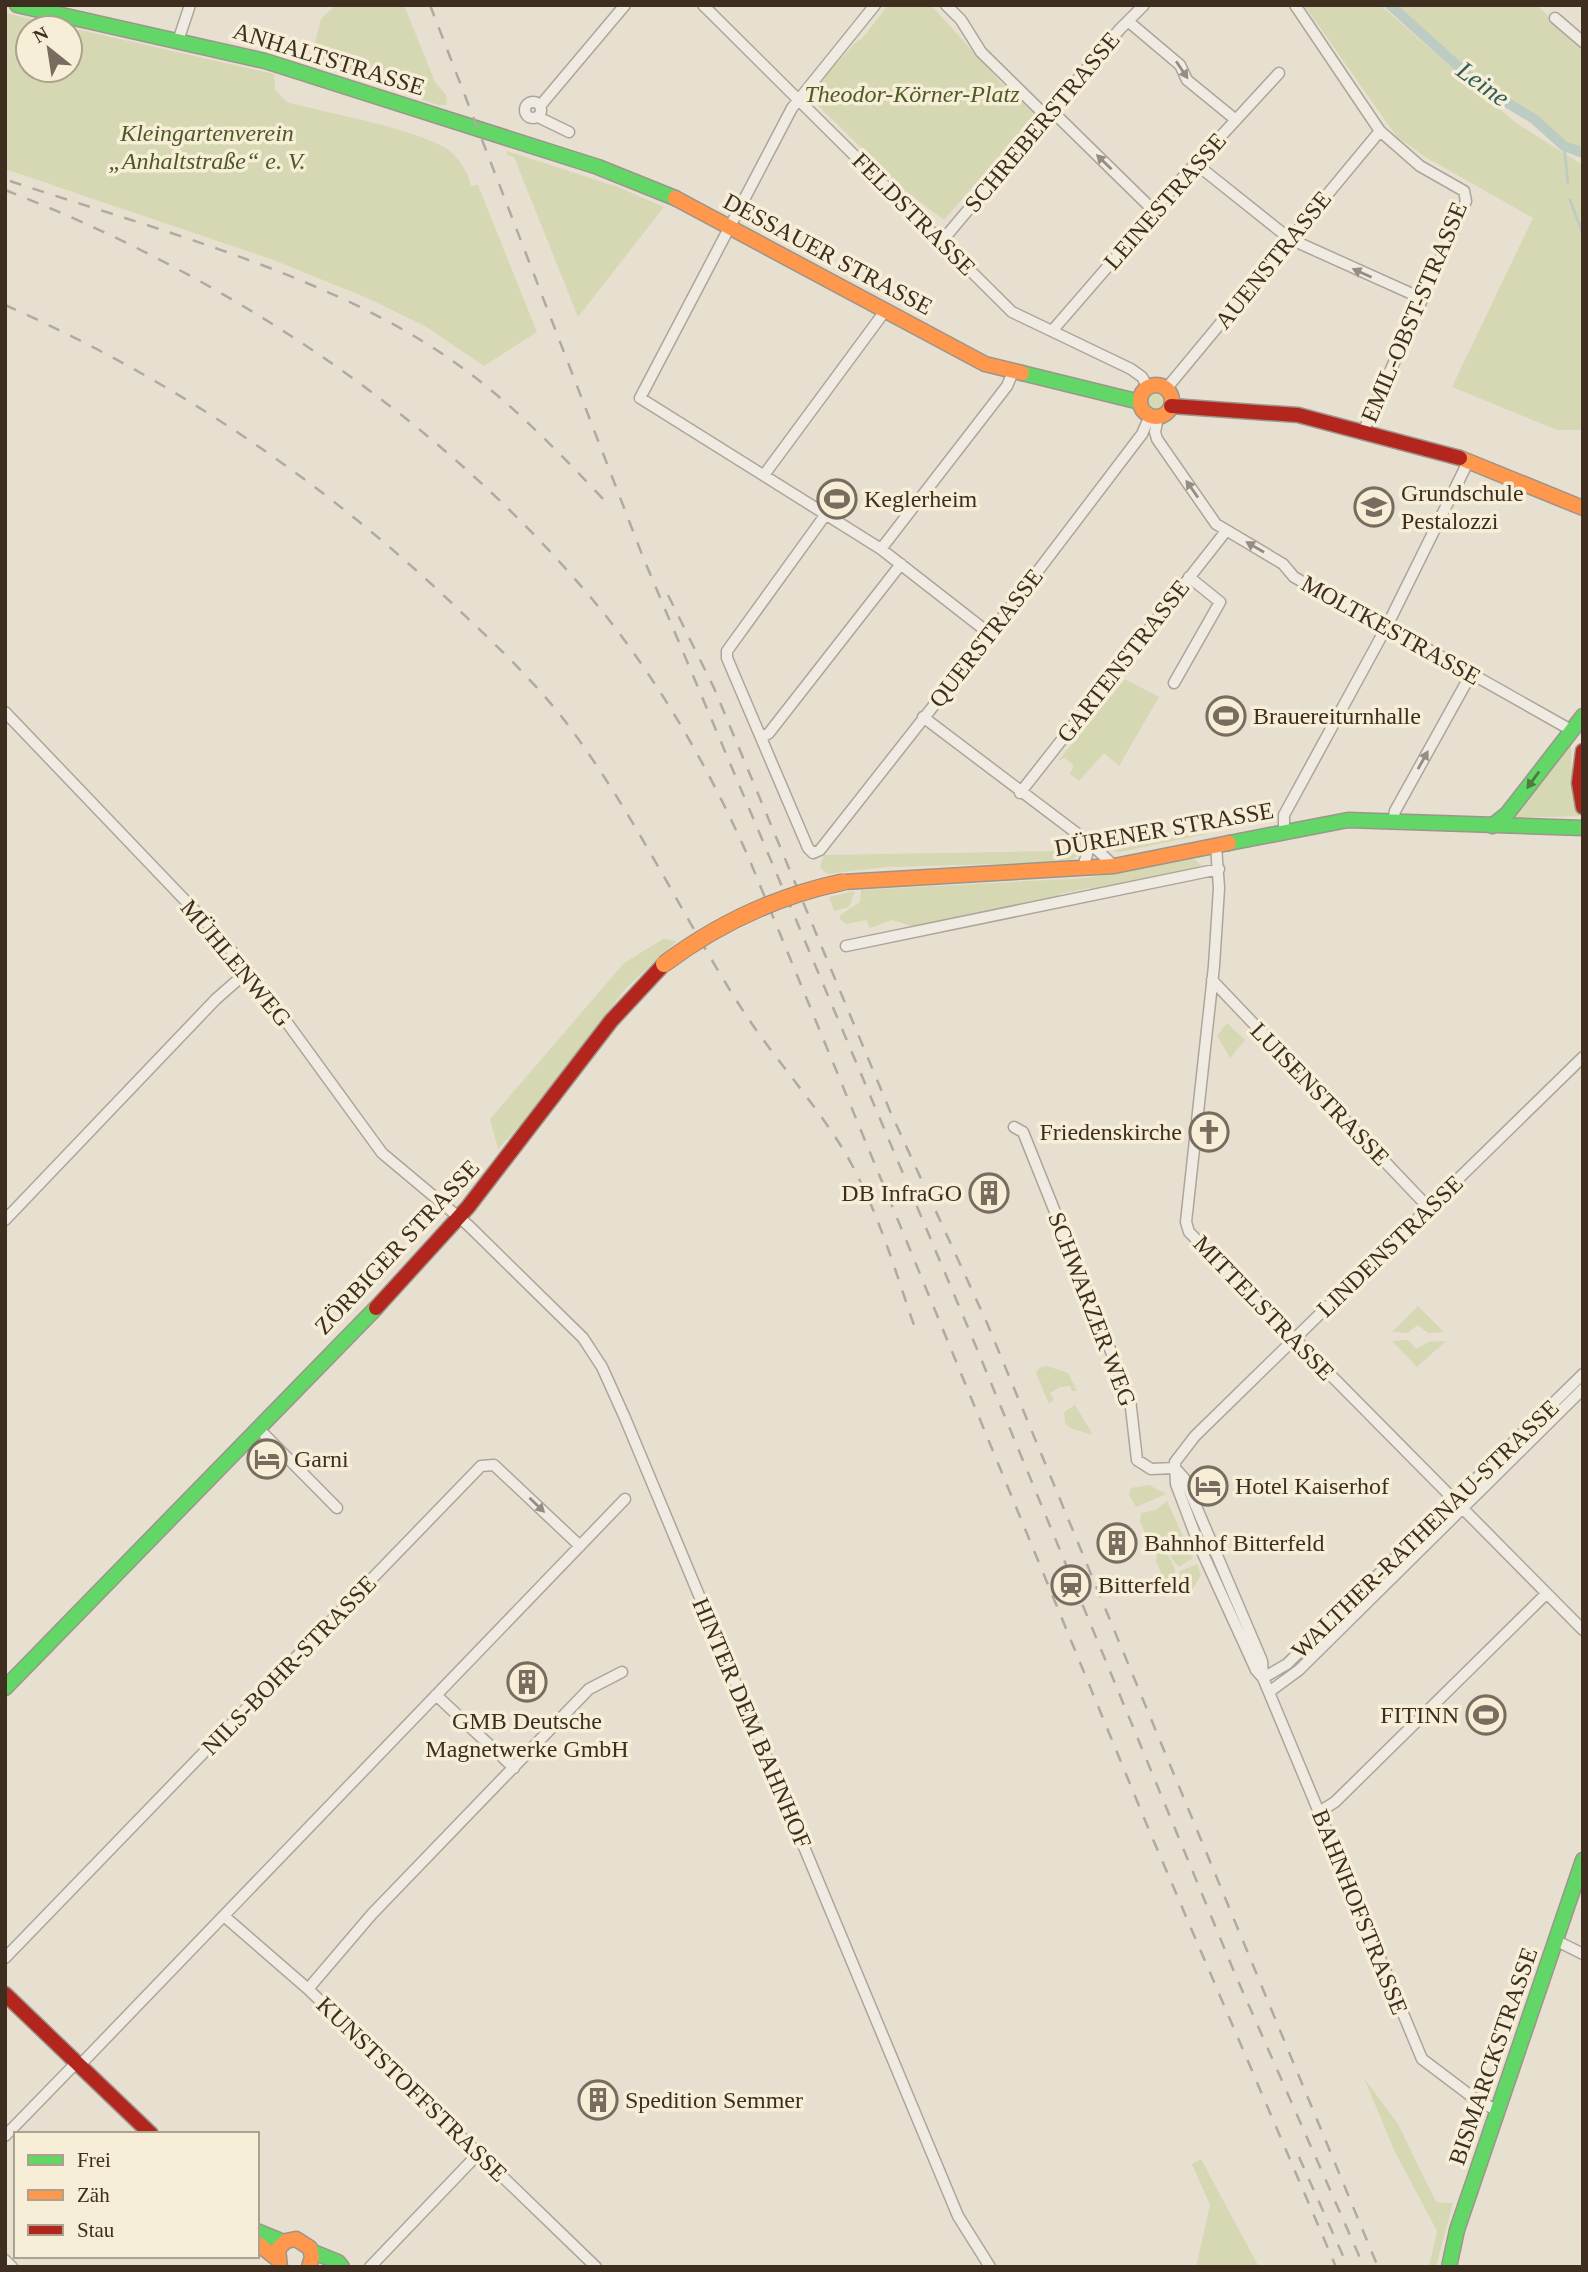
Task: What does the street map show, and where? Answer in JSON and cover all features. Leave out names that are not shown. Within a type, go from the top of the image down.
[{"type":"main road","name":"ANHALTSTRASSE","points":[[17,5],[265,61],[498,135]]},
{"type":"main road","name":"DESSAUER STRASSE","points":[[498,135],[632,179],[985,364],[1140,401]]},
{"type":"main road","points":[[1159,413],[1170,395],[1166,388],[1157,385],[1148,387],[1140,401],[1143,410],[1159,413],[1298,415],[1469,460],[1583,509]]},
{"type":"main road","points":[[1492,826],[1507,814],[1583,716]]},
{"type":"main road","points":[[1583,751],[1579,776],[1583,807]]},
{"type":"main road","name":"DÜRENER STRASSE","points":[[842,882],[1114,866],[1348,820],[1583,828]]},
{"type":"main road","name":"ZÖRBIGER STRASSE","points":[[5,1688],[258,1428],[458,1217],[537,1122],[611,1020],[664,964],[696,940],[740,914],[786,895],[842,882]]},
{"type":"main road","name":"BISMARCKSTRASSE","points":[[1448,2267],[1457,2230],[1583,1860]]},
{"type":"main road","points":[[5,1994],[76,2066],[135,2132]]},
{"type":"main road","points":[[5,2007],[76,2066],[148,2132]]},
{"type":"main road","points":[[259,2232],[284,2242],[299,2239],[310,2261],[324,2267]]},
{"type":"main road","points":[[259,2245],[278,2262],[284,2242]]},
{"type":"main road","points":[[310,2261],[338,2262],[342,2267]]},
{"type":"street","points":[[178,41],[190,5]]},
{"type":"street","points":[[569,132],[538,117],[541,113],[540,106],[625,5]]},
{"type":"street","name":"FELDSTRASSE","points":[[703,5],[1012,312],[1134,371],[1148,387]]},
{"type":"street","points":[[875,5],[798,98],[640,398],[881,549],[990,634]]},
{"type":"street","points":[[946,5],[961,20],[981,52],[1153,210]]},
{"type":"street","name":"SCHREBERSTRASSE","points":[[942,241],[1119,29],[1144,5]]},
{"type":"street","points":[[1295,5],[1380,131]]},
{"type":"street","points":[[1555,18],[1583,42]]},
{"type":"street","points":[[1129,22],[1180,65],[1187,80],[1236,120]]},
{"type":"street","name":"LEINESTRASSE","points":[[1052,331],[1149,219],[1153,210],[1279,73]]},
{"type":"street","name":"EMIL-OBST-STRASSE","points":[[1363,432],[1466,201],[1464,191],[1420,166],[1380,131]]},
{"type":"street","name":"AUENSTRASSE","points":[[1166,388],[1380,131]]},
{"type":"street","points":[[1196,163],[1290,239],[1421,299]]},
{"type":"street","points":[[764,475],[884,311]]},
{"type":"street","points":[[881,549],[1007,386],[1013,372]]},
{"type":"street","name":"MOLTKESTRASSE","points":[[1159,413],[1155,432],[1157,439],[1216,524],[1283,564],[1294,577],[1571,730]]},
{"type":"street","name":"QUERSTRASSE","points":[[761,738],[808,848],[813,853],[820,850],[1159,413]]},
{"type":"street","points":[[1284,832],[1284,815],[1387,626],[1469,460]]},
{"type":"street","points":[[826,514],[731,644],[727,658],[761,738],[769,733],[901,564]]},
{"type":"street","name":"GARTENSTRASSE","points":[[1020,793],[1226,531]]},
{"type":"street","points":[[1174,683],[1220,602],[1189,577]]},
{"type":"street","points":[[1393,821],[1395,811],[1471,674]]},
{"type":"street","name":"MÜHLENWEG","points":[[5,712],[223,940],[382,1153],[458,1217]]},
{"type":"street","points":[[923,718],[1114,866]]},
{"type":"street","points":[[1082,869],[1087,855],[1085,841]]},
{"type":"street","name":"MITTELSTRASSE","points":[[1216,846],[1219,869],[1212,980],[1185,1222],[1189,1232],[1457,1507],[1583,1630]]},
{"type":"street","name":"DÜRENER STRASSE","points":[[846,946],[1219,869]]},
{"type":"street","points":[[5,1220],[209,1007],[248,971]]},
{"type":"street","name":"LUISENSTRASSE","points":[[1212,980],[1429,1208]]},
{"type":"street","name":"LINDENSTRASSE","points":[[1175,1468],[1180,1452],[1583,1057]]},
{"type":"street","name":"SCHWARZER WEG","points":[[1014,1127],[1023,1132],[1130,1399],[1137,1460],[1151,1469],[1175,1468]]},
{"type":"street","name":"HINTER DEM BAHNHOF","points":[[458,1217],[576,1330],[609,1380],[958,2216],[990,2267]]},
{"type":"street","name":"WALTHER-RATHENAU-STRASSE","points":[[1269,1692],[1299,1670],[1583,1374]]},
{"type":"street","name":"WALTHER-RATHENAU-STRASSE","points":[[1264,1678],[1287,1664],[1583,1390]]},
{"type":"street","points":[[258,1428],[337,1508]]},
{"type":"street","name":"NILS-BOHR-STRASSE","points":[[5,1958],[481,1466],[494,1465],[580,1546]]},
{"type":"street","name":"BAHNHOFSTRASSE","points":[[1175,1468],[1176,1484],[1199,1545],[1256,1670],[1264,1678],[1422,2059],[1475,2099],[1498,2111]]},
{"type":"street","points":[[5,2136],[224,1916],[625,1499]]},
{"type":"street","points":[[1318,1812],[1335,1802],[1546,1594]]},
{"type":"street","points":[[308,1989],[372,1914],[589,1689],[622,1672]]},
{"type":"street","points":[[436,1695],[514,1768]]},
{"type":"street","name":"KUNSTSTOFFSTRASSE","points":[[224,1916],[308,1989],[596,2267]]},
{"type":"street","points":[[1557,1941],[1583,1954]]},
{"type":"street","points":[[370,2267],[478,2154]]},
{"type":"street","points":[[5,2260],[12,2267]]},
{"type":"green space","points":[[336,5],[404,5],[435,82],[446,95],[447,105],[438,105],[330,67],[323,61],[315,42],[321,19]]},
{"type":"green space","name":"Theodor-Körner-Platz","points":[[888,5],[931,5],[1003,85],[1009,85],[1036,114],[944,220],[907,192],[807,95],[857,41],[862,39]]},
{"type":"green space","points":[[1304,5],[1380,5],[1516,123],[1583,165],[1583,430],[1557,430],[1452,387],[1533,218],[1427,158],[1397,137]]},
{"type":"green space","points":[[1390,5],[1536,5],[1583,46],[1583,153],[1564,146],[1534,119],[1481,87]]},
{"type":"green space","name":"Kleingartenverein „Anhaltstraße“ e. V.","points":[[5,13],[14,15],[14,84],[84,84],[84,31],[274,74],[275,90],[287,102],[367,121],[427,139],[444,147],[465,169],[471,186],[478,185],[537,332],[484,366],[425,326],[365,297],[271,259],[5,169]]},
{"type":"green space","points":[[507,151],[618,187],[664,207],[578,317],[514,157],[507,155]]},
{"type":"green space","points":[[1155,390],[1163,393],[1166,401],[1163,409],[1155,412],[1147,409],[1144,401],[1147,393]]},
{"type":"green space","points":[[1125,679],[1159,697],[1119,766],[1104,753],[1079,781],[1070,774],[1074,766],[1065,758],[1058,761]]},
{"type":"green space","points":[[1571,745],[1572,782],[1579,816],[1515,818],[1514,816]]},
{"type":"green space","points":[[1206,830],[1207,834],[1120,852],[1112,851]]},
{"type":"green space","points":[[1066,840],[1076,847],[1078,854],[1070,862],[887,867],[827,874],[820,867],[824,855],[1064,851]]},
{"type":"green space","points":[[1194,859],[1203,867],[1096,891],[1089,888],[1059,894],[1059,899],[918,928],[892,920],[870,928],[866,920],[846,924],[840,919],[840,915],[860,902],[861,890],[1086,878]]},
{"type":"green space","points":[[855,891],[849,907],[834,911],[829,897]]},
{"type":"green space","points":[[663,939],[677,941],[626,988],[530,1115],[498,1149],[490,1119],[624,963]]},
{"type":"green space","points":[[1227,1023],[1245,1040],[1230,1058],[1217,1036]]},
{"type":"green space","points":[[1418,1306],[1444,1332],[1428,1333],[1418,1325],[1407,1333],[1392,1332]]},
{"type":"green space","points":[[1408,1340],[1416,1349],[1429,1342],[1446,1341],[1417,1367],[1392,1341]]},
{"type":"green space","points":[[1047,1366],[1068,1373],[1077,1391],[1072,1391],[1070,1386],[1060,1387],[1050,1393],[1054,1400],[1049,1404],[1036,1373],[1040,1367]]},
{"type":"green space","points":[[1075,1405],[1093,1435],[1070,1428],[1065,1423],[1064,1412]]},
{"type":"green space","points":[[1149,1485],[1166,1494],[1136,1507],[1129,1495],[1131,1488]]},
{"type":"green space","points":[[1167,1501],[1193,1558],[1179,1567],[1158,1540],[1146,1535],[1140,1521],[1141,1513],[1156,1510]]},
{"type":"green space","points":[[1158,1544],[1174,1568],[1175,1585],[1168,1590],[1156,1561]]},
{"type":"green space","points":[[1197,1564],[1201,1575],[1194,1587],[1188,1593],[1174,1594],[1173,1591],[1179,1584],[1180,1571]]},
{"type":"green space","points":[[1364,2078],[1398,2124],[1436,2202],[1453,2203],[1436,2267],[1429,2267],[1437,2231],[1395,2152]]},
{"type":"green space","points":[[1201,2159],[1259,2267],[1196,2267],[1210,2205],[1192,2164]]},
{"type":"waterway","name":"Leine","points":[[1390,5],[1481,87],[1534,119],[1564,146],[1583,153]]},
{"type":"waterway","points":[[1564,146],[1568,183]]},
{"type":"waterway","points":[[1570,200],[1583,234]]},
{"type":"railway","points":[[430,5],[643,557],[972,1337],[1235,1974],[1364,2267]]},
{"type":"railway","points":[[10,181],[235,255],[347,301],[399,327],[447,357],[490,389],[549,443],[604,500]]},
{"type":"railway","points":[[5,190],[90,226],[173,267],[255,313],[333,364],[408,420],[479,481],[545,546],[606,616],[648,674],[703,765],[750,861],[1149,1830],[1336,2267]]},
{"type":"railway","points":[[5,305],[67,334],[187,400],[300,476],[407,562],[540,691],[565,721],[612,789],[740,1006],[847,1156],[878,1221],[917,1334]]},
{"type":"railway","points":[[668,595],[714,688],[890,1111],[987,1323],[1378,2267]]},
{"type":"railway","points":[[1299,2157],[1348,2267]]},
{"type":"traffic: fast","points":[[17,5],[265,61],[598,167],[675,198]]},
{"type":"traffic: fast","points":[[1022,373],[1140,402]]},
{"type":"traffic: fast","points":[[1492,826],[1507,814],[1583,716]]},
{"type":"traffic: fast","points":[[1229,843],[1348,820],[1583,828]]},
{"type":"traffic: fast","points":[[5,1688],[376,1308]]},
{"type":"traffic: fast","points":[[1449,2267],[1457,2230],[1583,1860]]},
{"type":"traffic: fast","points":[[259,2232],[284,2242]]},
{"type":"traffic: fast","points":[[311,2251],[338,2262],[342,2267]]},
{"type":"traffic: slow","points":[[675,198],[985,364],[1022,373]]},
{"type":"traffic: slow","points":[[1156,385],[1167,390],[1172,401],[1167,412],[1156,417],[1145,412],[1140,401],[1145,390],[1156,385]]},
{"type":"traffic: slow","points":[[1460,458],[1583,508]]},
{"type":"traffic: slow","points":[[843,882],[1114,866],[1229,843]]},
{"type":"traffic: slow","points":[[664,964],[706,936],[749,913],[794,895],[843,882]]},
{"type":"traffic: slow","points":[[280,2267],[278,2249],[286,2241],[296,2239],[310,2248],[312,2257],[309,2267]]},
{"type":"traffic: slow","points":[[259,2245],[276,2258]]},
{"type":"traffic: jam","points":[[1171,406],[1298,415],[1460,458]]},
{"type":"traffic: jam","points":[[1583,751],[1579,783],[1583,807]]},
{"type":"traffic: jam","points":[[376,1308],[468,1207],[611,1021],[664,964]]},
{"type":"traffic: jam","points":[[5,1994],[149,2132]]},
{"type":"place","name":"Keglerheim","points":[[837,499]]},
{"type":"place","name":"Grundschule Pestalozzi","points":[[1374,507]]},
{"type":"place","name":"Brauereiturnhalle","points":[[1226,716]]},
{"type":"place","name":"Friedenskirche","points":[[1209,1132]]},
{"type":"place","name":"DB InfraGO","points":[[989,1193]]},
{"type":"place","name":"Garni","points":[[267,1459]]},
{"type":"place","name":"Hotel Kaiserhof","points":[[1208,1486]]},
{"type":"place","name":"Bahnhof Bitterfeld","points":[[1117,1543]]},
{"type":"place","name":"Bitterfeld","points":[[1071,1585]]},
{"type":"place","name":"GMB Deutsche Magnetwerke GmbH","points":[[527,1682]]},
{"type":"place","name":"FITINN","points":[[1486,1715]]},
{"type":"place","name":"Spedition Semmer","points":[[598,2100]]}]
